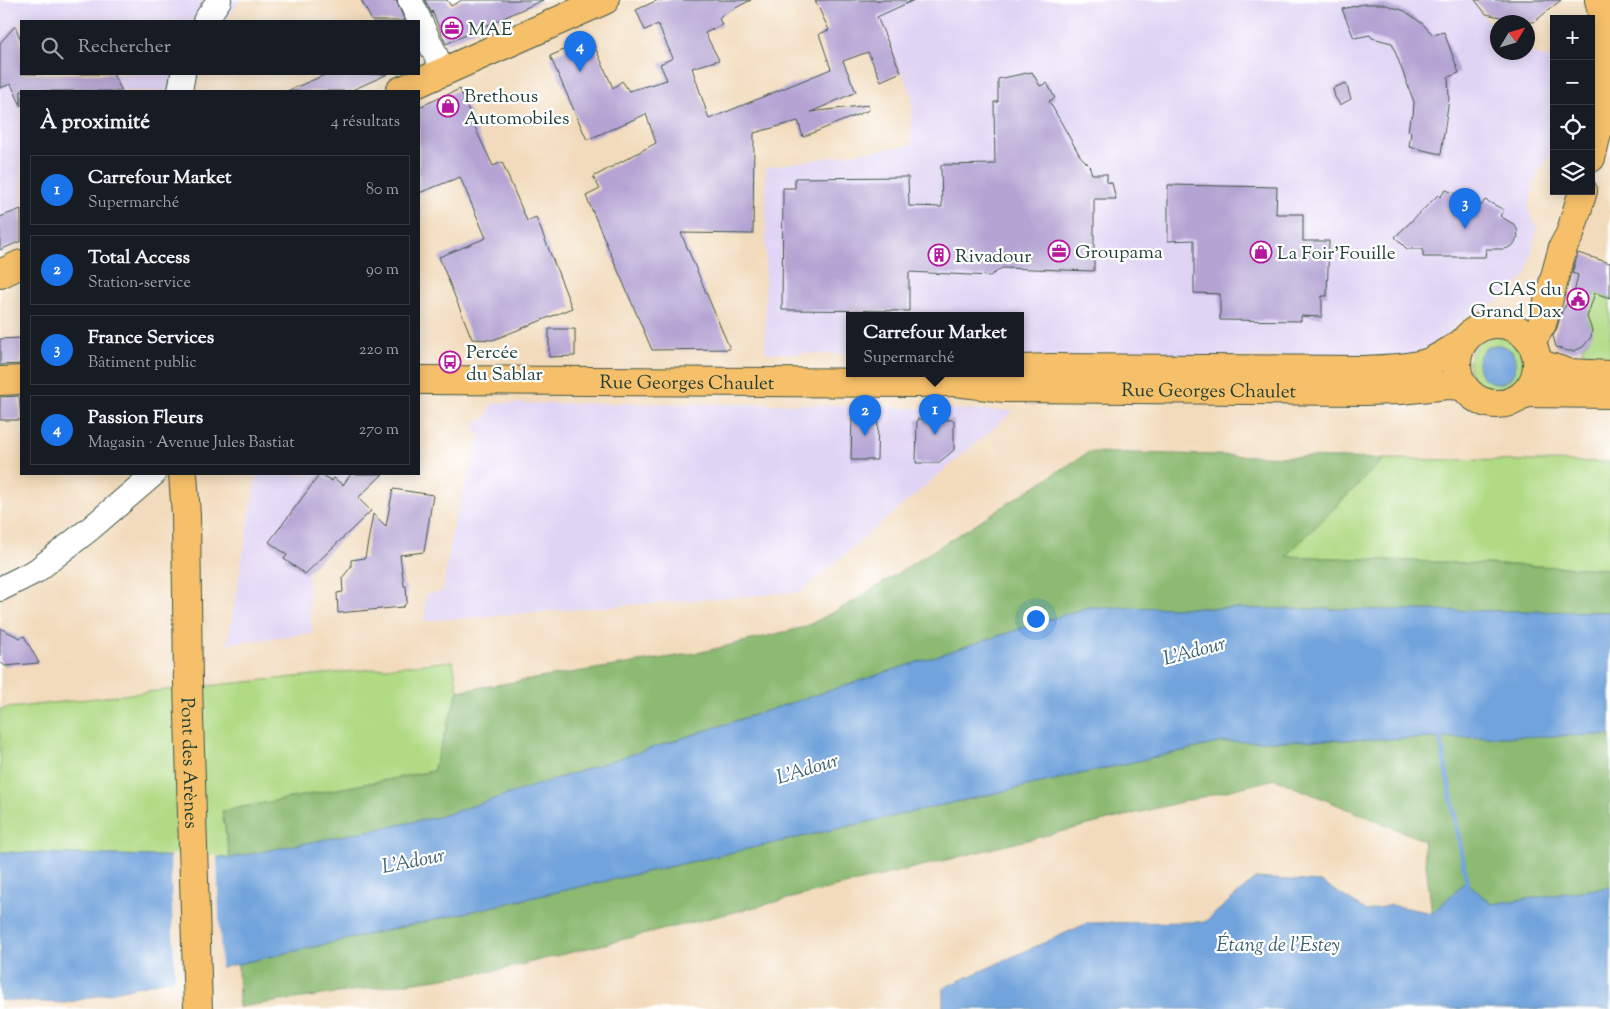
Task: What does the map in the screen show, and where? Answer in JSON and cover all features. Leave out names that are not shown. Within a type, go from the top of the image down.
[{"type":"main road","points":[[402,90],[605,0]]},
{"type":"main road","points":[[1595,78],[1603,40],[1603,23],[1599,0]]},
{"type":"main road","points":[[1593,150],[1610,81]]},
{"type":"main road","points":[[1503,324],[1524,334],[1534,352],[1537,374],[1533,384],[1518,400],[1508,404],[1488,404],[1469,394],[1462,386],[1457,372],[1457,357],[1462,343],[1472,332],[1484,326],[1503,324],[1530,305],[1540,290],[1566,195]]},
{"type":"main road","points":[[1534,352],[1563,247],[1570,234],[1582,195]]},
{"type":"main road","points":[[0,274],[20,264]]},
{"type":"main road","name":"Rue Georges Chaulet","points":[[1024,369],[1363,370],[1426,363],[1444,356],[1462,343]]},
{"type":"main road","points":[[1534,352],[1569,373],[1610,375]]},
{"type":"main road","name":"Rue Georges Chaulet","points":[[420,380],[915,384],[955,382],[978,377]]},
{"type":"main road","points":[[0,381],[20,380]]},
{"type":"main road","name":"Rue Georges Chaulet","points":[[955,382],[1005,388],[1364,391],[1401,390],[1448,385],[1462,386]]},
{"type":"main road","points":[[1526,393],[1610,394]]},
{"type":"main road","points":[[183,475],[186,516]]},
{"type":"main road","points":[[186,516],[196,475]]},
{"type":"main road","name":"Pont des Arènes","points":[[186,516],[188,684],[198,1009]]},
{"type":"street","points":[[206,20],[219,0]]},
{"type":"street","points":[[410,0],[419,20]]},
{"type":"street","points":[[420,22],[443,71]]},
{"type":"street","points":[[180,90],[183,75]]},
{"type":"street","points":[[0,589],[36,571],[91,528],[153,475]]},
{"type":"shaded area","points":[[0,0],[241,0],[226,20],[20,20],[20,75],[200,75],[196,90],[20,90],[20,243],[0,253]]},
{"type":"shaded area","points":[[870,0],[1469,0],[1474,2],[1490,25],[1490,60],[1535,60],[1535,54],[1550,59],[1550,153],[1538,171],[1528,209],[1537,228],[1527,273],[1518,285],[1494,304],[1475,311],[1455,325],[1443,340],[1410,357],[1024,356],[1024,312],[846,312],[846,354],[765,353],[766,167],[911,145],[912,95]]},
{"type":"shaded area","points":[[492,403],[792,404],[1014,411],[800,592],[424,621],[426,594],[442,592],[455,517],[481,434],[473,430],[478,419],[484,421]]},
{"type":"shaded area","points":[[257,475],[382,475],[358,498],[371,511],[309,570],[308,584],[312,633],[227,644]]},
{"type":"green space","points":[[1595,293],[1610,298],[1610,360],[1583,358],[1583,347],[1591,335],[1590,323],[1584,315]]},
{"type":"green space","points":[[1494,335],[1501,336],[1513,341],[1523,350],[1526,356],[1526,370],[1521,381],[1513,389],[1506,392],[1493,393],[1483,390],[1475,382],[1470,372],[1469,362],[1472,351],[1480,342]],"holes":[[[1495,345],[1513,352],[1512,377],[1507,382],[1500,384],[1483,351]]]},
{"type":"green space","points":[[1089,452],[1384,459],[1286,556],[1610,569],[1610,612],[1088,607],[438,817],[230,858],[222,811],[433,771],[458,691],[702,652],[805,627],[849,604]]},
{"type":"green space","points":[[1384,459],[1610,462],[1610,569],[1285,556]]},
{"type":"green space","points":[[453,661],[458,691],[433,771],[222,811],[230,858],[0,852],[0,709]]},
{"type":"green space","points":[[1610,735],[1610,887],[1491,904],[1466,882],[1432,913],[1423,840],[1275,779],[499,970],[239,1007],[238,964],[1222,742]]},
{"type":"water","points":[[1497,345],[1511,350],[1516,364],[1511,378],[1497,383],[1483,378],[1478,364],[1483,350]]},
{"type":"water","name":"L'Adour","points":[[1088,607],[1610,612],[1610,735],[1222,742],[65,1003],[0,1000],[0,852],[230,858],[438,817]]},
{"type":"water","name":"Étang de l'Estey","points":[[1256,878],[1321,882],[1367,911],[1391,905],[1432,913],[1466,881],[1491,904],[1610,887],[1610,1009],[943,1009],[943,988],[1088,923],[1205,922]]},
{"type":"pier","points":[[170,854],[217,855],[221,970],[175,980]]},
{"type":"building","points":[[361,0],[396,0],[405,20],[371,20]]},
{"type":"building","points":[[425,0],[447,0],[451,6],[462,0],[543,0],[446,44],[432,11],[432,14]]},
{"type":"building","points":[[658,0],[751,0],[722,15],[719,18],[722,25],[705,33],[719,60],[692,68],[709,119],[831,69],[819,34],[829,30],[815,0],[914,0],[877,17],[901,72],[881,81],[868,52],[843,61],[856,92],[811,112],[868,105],[869,110],[803,137],[798,121],[754,133],[753,234],[681,233],[730,349],[652,350],[586,196],[600,189],[593,177],[656,143],[646,114],[587,140],[550,56],[591,38],[613,88],[622,81],[629,91],[667,80],[660,64],[673,58],[658,24],[645,30],[636,10]]},
{"type":"building","points":[[1475,0],[1561,0],[1535,21],[1535,15],[1486,14]]},
{"type":"building","points":[[1364,4],[1383,4],[1405,11],[1423,24],[1433,35],[1444,32],[1459,73],[1448,77],[1449,99],[1441,154],[1409,147],[1411,132],[1408,131],[1410,118],[1413,116],[1414,102],[1392,43],[1372,38],[1370,35],[1354,38],[1342,9]]},
{"type":"building","points":[[15,26],[20,38],[20,75],[114,75],[121,90],[20,90],[20,104],[11,84],[0,88],[0,43]]},
{"type":"building","name":"Rivadour","points":[[1032,72],[1040,86],[1047,83],[1055,98],[1049,101],[1080,156],[1089,165],[1092,174],[1107,174],[1107,182],[1112,183],[1116,199],[1094,199],[1094,271],[1002,268],[990,276],[909,272],[909,311],[782,310],[783,188],[795,188],[795,178],[908,177],[909,206],[942,207],[941,165],[995,164],[994,102],[998,102],[998,79]]},
{"type":"building","points":[[325,75],[386,75],[352,90],[289,90]]},
{"type":"building","points":[[1346,83],[1351,99],[1340,105],[1335,97],[1333,88]]},
{"type":"building","points":[[460,89],[493,166],[502,162],[527,221],[536,217],[572,308],[493,340],[472,339],[439,257],[486,238],[460,177],[420,193],[420,107]]},
{"type":"building","name":"La Foir'Fouille","points":[[1168,185],[1277,187],[1276,214],[1303,214],[1303,241],[1329,241],[1327,296],[1322,296],[1322,317],[1301,316],[1301,321],[1220,320],[1220,294],[1194,293],[1194,240],[1168,241]]},
{"type":"building","points":[[1446,190],[1481,206],[1485,200],[1504,210],[1500,216],[1515,225],[1517,229],[1518,237],[1514,244],[1503,249],[1486,249],[1485,257],[1423,257],[1423,249],[1407,249],[1395,237],[1438,195],[1440,197]]},
{"type":"building","points":[[20,209],[20,241],[0,250],[0,217]]},
{"type":"building","points":[[1578,253],[1610,263],[1610,298],[1595,293],[1587,317],[1592,330],[1591,337],[1583,347],[1574,351],[1568,351],[1556,347],[1553,336],[1562,311],[1574,293],[1578,275],[1572,273]]},
{"type":"building","points":[[549,329],[575,329],[575,356],[549,357]]},
{"type":"building","points":[[20,338],[20,364],[0,365],[0,339]]},
{"type":"building","points":[[19,396],[20,420],[0,420],[0,397]]},
{"type":"building","points":[[852,416],[878,416],[877,460],[851,460]]},
{"type":"building","points":[[917,419],[954,420],[954,450],[938,463],[916,463]]},
{"type":"building","points":[[319,475],[332,481],[334,478],[343,485],[350,475],[382,475],[358,498],[371,511],[305,574],[284,559],[287,555],[269,542]]},
{"type":"building","points":[[393,489],[433,495],[424,552],[400,555],[407,602],[403,607],[338,613],[337,593],[343,592],[342,578],[351,567],[351,560],[365,558],[373,514],[386,526]]},
{"type":"building","points":[[0,628],[20,638],[24,636],[39,663],[5,666],[0,662]]},
{"type":"waterway","points":[[1439,732],[1468,888]]},
{"type":"place","name":"MAE","points":[[452,28]]},
{"type":"place","name":"Passion Fleurs","points":[[580,72]]},
{"type":"place","name":"Brethous Automobiles","points":[[448,106]]},
{"type":"place","name":"France Services","points":[[1465,229]]},
{"type":"place","name":"Groupama","points":[[1059,251]]},
{"type":"place","name":"La Foir'Fouille","points":[[1261,252]]},
{"type":"place","name":"Rivadour","points":[[939,255]]},
{"type":"place","name":"CIAS du Grand Dax","points":[[1578,299]]},
{"type":"place","name":"Percée du Sablar","points":[[450,362]]},
{"type":"place","name":"Carrefour Market","points":[[935,435]]},
{"type":"place","name":"Total Access","points":[[865,436]]}]
